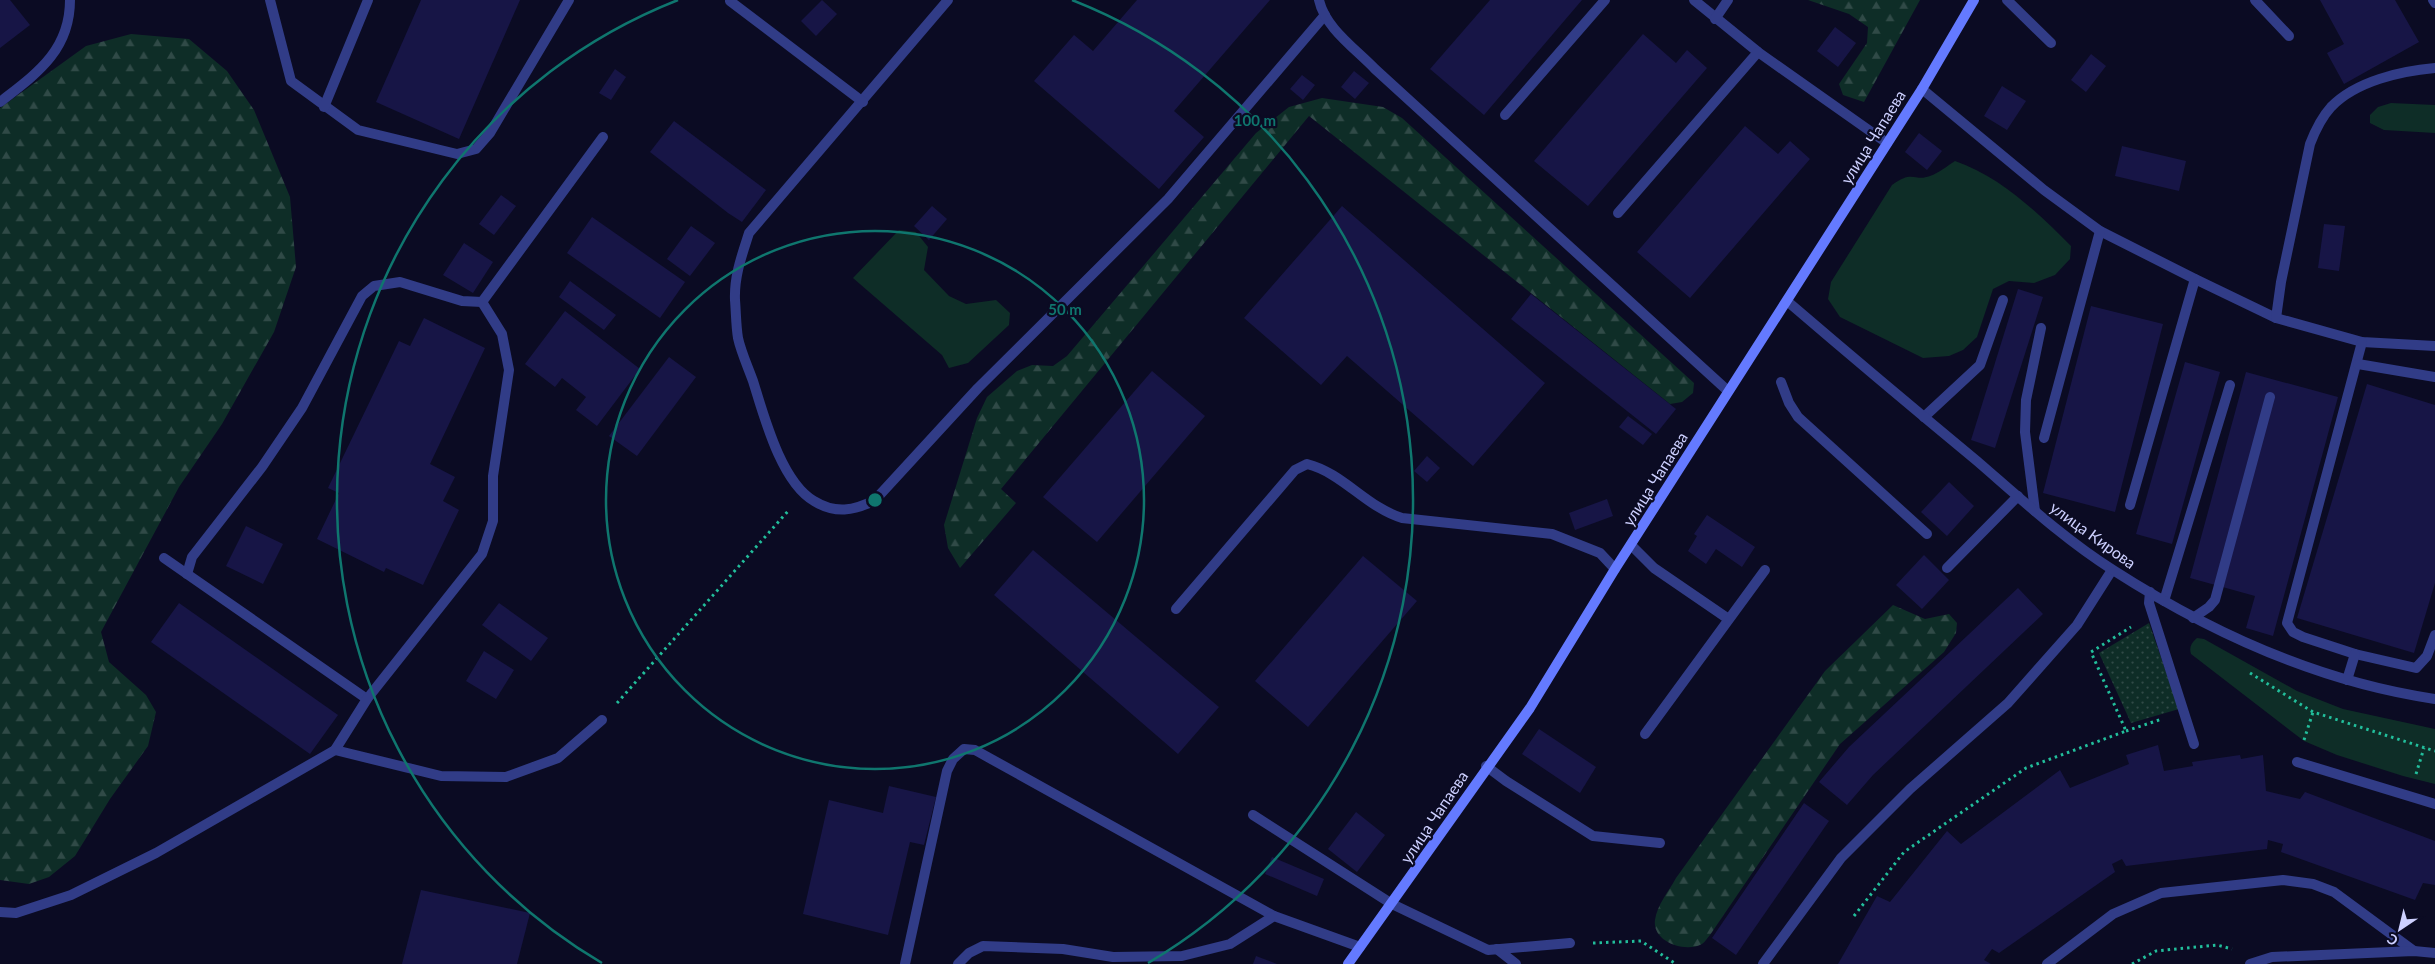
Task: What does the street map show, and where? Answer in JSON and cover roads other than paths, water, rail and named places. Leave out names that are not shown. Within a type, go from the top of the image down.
[{"type":"main road","name":"улица Чапаева","points":[[1348,964],[1392,904],[1486,766],[1530,708],[1615,568],[1922,89],[1974,0]]},
{"type":"street","points":[[0,102],[52,57],[67,28],[70,0]]},
{"type":"street","points":[[270,0],[291,81],[324,107],[358,130],[458,154],[476,149],[490,133],[569,0]]},
{"type":"street","points":[[324,107],[368,0]]},
{"type":"street","points":[[730,0],[862,102]]},
{"type":"street","points":[[948,0],[749,233],[738,267],[735,298],[738,338],[769,435],[793,480],[803,494],[814,502],[837,510],[856,510],[875,500],[978,388],[1168,199],[1325,15]]},
{"type":"street","points":[[1319,0],[1330,24],[1376,68],[1728,391]]},
{"type":"street","points":[[1506,115],[1605,0]]},
{"type":"street","points":[[1694,0],[1715,19],[1758,52],[1887,143]]},
{"type":"street","points":[[1715,19],[1728,0]]},
{"type":"street","points":[[2007,0],[2052,44]]},
{"type":"street","points":[[2255,0],[2289,36]]},
{"type":"street","points":[[1618,213],[1758,52]]},
{"type":"street","points":[[2276,318],[2281,282],[2310,144],[2319,123],[2331,107],[2350,92],[2379,80],[2419,69],[2435,68]]},
{"type":"street","points":[[1922,89],[2044,190],[2100,230],[2195,279],[2276,318],[2362,342],[2435,346]]},
{"type":"street","points":[[482,302],[603,137]]},
{"type":"street","points":[[2044,438],[2100,230]]},
{"type":"street","points":[[2130,505],[2195,279]]},
{"type":"street","points":[[187,574],[192,557],[262,467],[302,408],[362,296],[374,286],[400,282],[462,301],[482,302]]},
{"type":"street","points":[[1924,416],[1980,365],[2003,300]]},
{"type":"street","name":"улица Кирова","points":[[1787,301],[2035,512],[2112,570],[2193,618],[2296,664],[2347,680],[2435,699]]},
{"type":"street","points":[[0,912],[16,913],[79,891],[156,853],[334,750],[367,699],[482,554],[493,521],[493,476],[509,370],[502,334],[482,302]]},
{"type":"street","points":[[2035,512],[2025,432],[2026,400],[2041,328]]},
{"type":"street","points":[[2362,342],[2358,364],[2287,618],[2293,632],[2355,654],[2416,668],[2427,656],[2435,634]]},
{"type":"street","points":[[2358,364],[2435,377]]},
{"type":"street","points":[[1781,382],[1789,403],[1798,417],[1927,534]]},
{"type":"street","points":[[2164,601],[2230,385]]},
{"type":"street","points":[[2193,618],[2209,607],[2215,600],[2270,397]]},
{"type":"street","points":[[1176,609],[1295,470],[1307,464],[1322,467],[1386,513],[1402,518],[1552,534],[1600,553],[1615,568]]},
{"type":"street","points":[[1948,568],[2018,496]]},
{"type":"street","points":[[1631,545],[1654,568],[1728,618]]},
{"type":"street","points":[[164,558],[367,699]]},
{"type":"street","points":[[1645,734],[1764,570]]},
{"type":"street","points":[[1763,964],[1841,858],[1910,789],[2008,703],[2077,625],[2112,570]]},
{"type":"street","points":[[2150,592],[2149,604],[2194,744]]},
{"type":"street","points":[[2347,680],[2355,654]]},
{"type":"street","points":[[334,750],[441,776],[506,777],[558,758],[602,720]]},
{"type":"street","points":[[905,964],[947,771],[953,759],[964,749],[975,750],[1274,916],[1360,947]]},
{"type":"street","points":[[2297,762],[2435,804]]},
{"type":"street","points":[[1486,766],[1514,786],[1594,836],[1660,843]]},
{"type":"street","points":[[1253,815],[1392,904],[1488,950],[1570,943]]},
{"type":"street","points":[[2047,964],[2113,914],[2161,893],[2283,880],[2313,884],[2334,892],[2414,951]]},
{"type":"street","points":[[958,964],[969,953],[983,946],[1064,949],[1113,957],[1181,960],[1230,944],[1274,916]]},
{"type":"street","points":[[1497,949],[1516,964]]},
{"type":"street","points":[[2250,964],[2272,957],[2414,951],[2435,953]]}]
